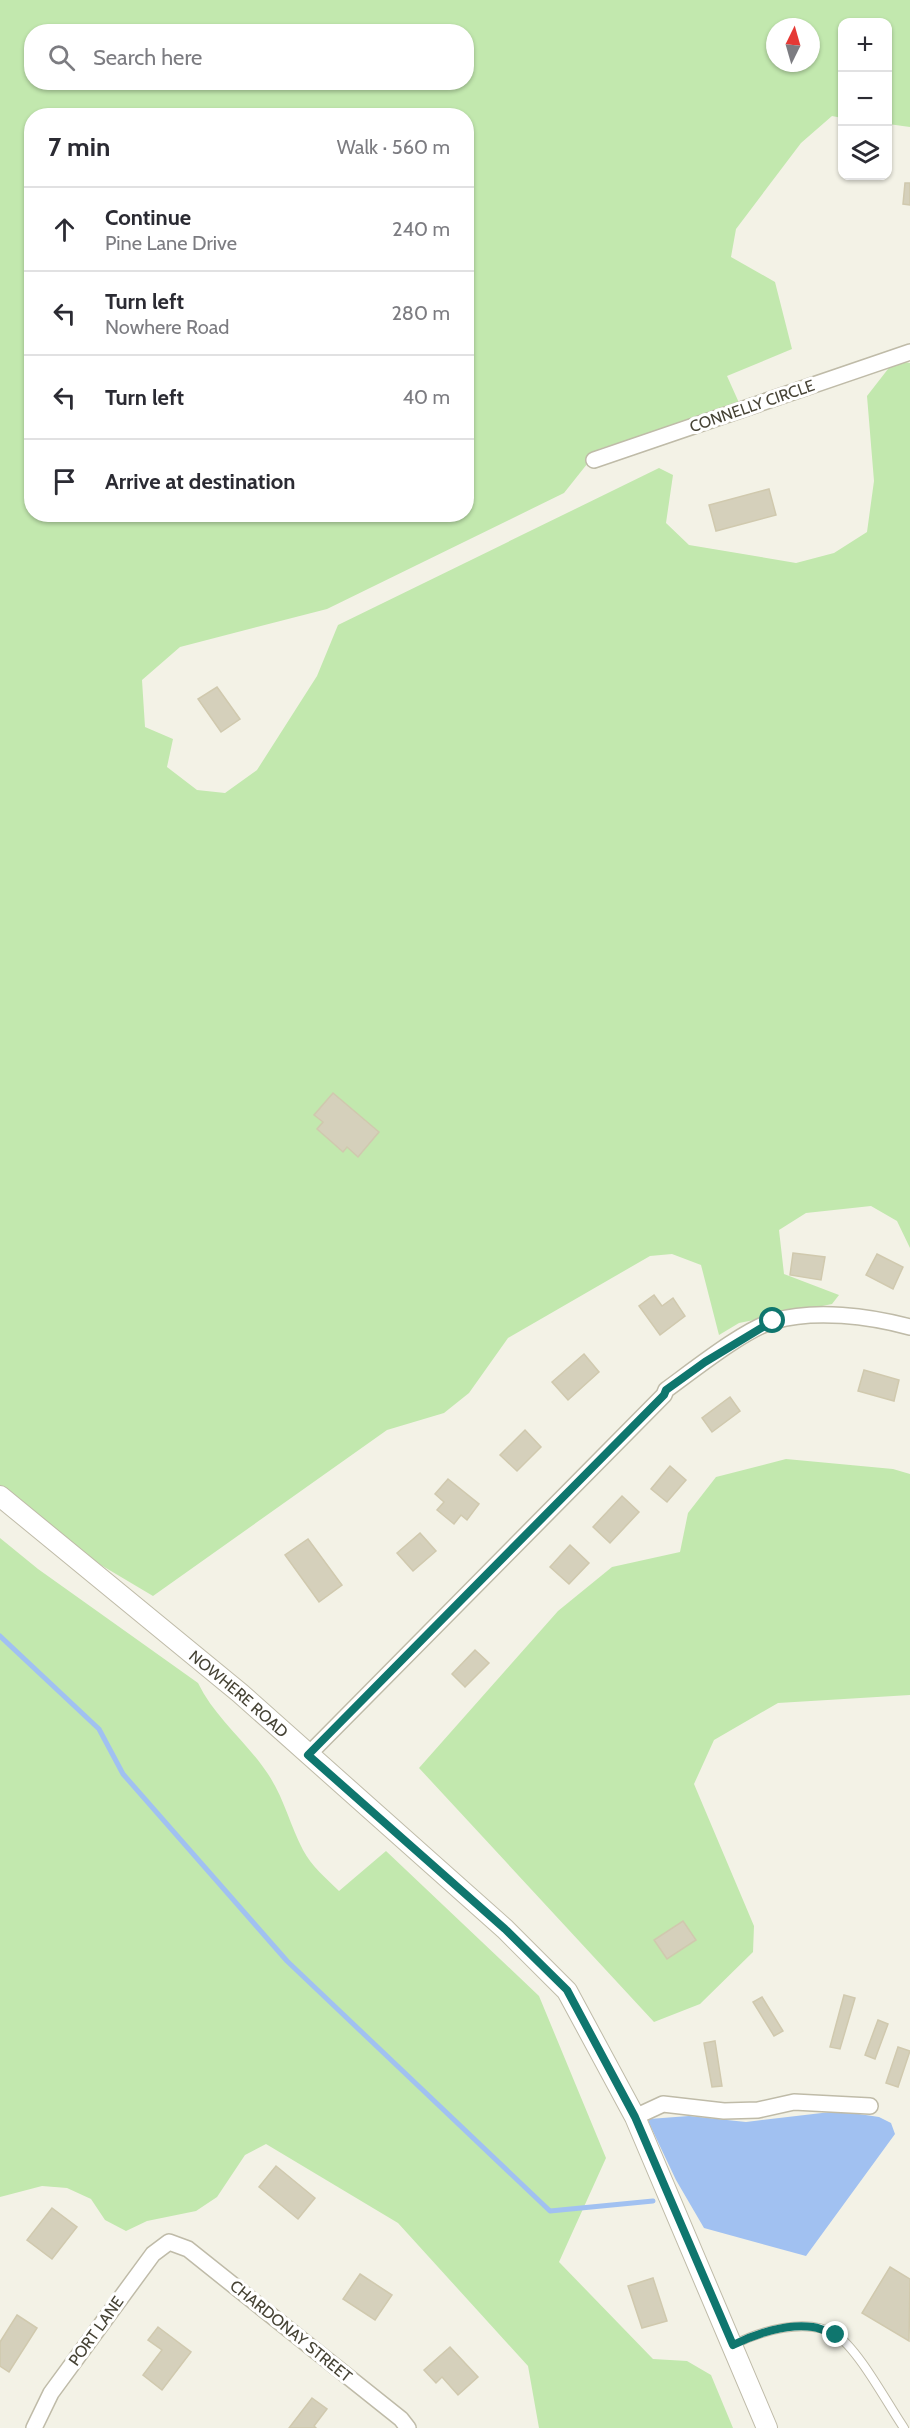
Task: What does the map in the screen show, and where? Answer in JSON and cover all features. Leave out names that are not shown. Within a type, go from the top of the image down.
[{"type":"street","name":"CONNELLY CIRCLE","points":[[594,460],[910,352]]},
{"type":"street","points":[[308,1755],[674,1384],[773,1321],[825,1315],[869,1318],[910,1327]]},
{"type":"street","name":"NOWHERE ROAD","points":[[0,1496],[240,1693],[552,1973],[567,1990],[635,2117],[767,2428]]},
{"type":"street","points":[[635,2117],[663,2104],[724,2111],[758,2110],[794,2102],[870,2106]]},
{"type":"street","name":"PORT LANE","points":[[34,2428],[51,2393],[153,2254],[169,2242]]},
{"type":"street","name":"CHARDONAY STREET","points":[[169,2242],[188,2249],[401,2419],[408,2428]]},
{"type":"lane","points":[[733,2345],[752,2335],[782,2329],[813,2327],[836,2335],[856,2356],[903,2428]]},
{"type":"green space","points":[[0,0],[910,0],[910,127],[892,125],[892,18],[838,18],[838,117],[832,116],[801,143],[736,229],[731,257],[775,282],[792,349],[727,376],[740,405],[599,449],[564,493],[327,609],[180,647],[142,680],[145,727],[173,739],[167,767],[197,790],[225,793],[257,770],[317,676],[338,625],[659,468],[673,475],[666,523],[689,545],[796,563],[834,553],[867,532],[874,481],[867,396],[895,360],[910,363],[910,1248],[897,1221],[871,1206],[806,1213],[779,1230],[784,1274],[839,1295],[832,1304],[739,1323],[719,1335],[701,1265],[672,1254],[650,1256],[508,1338],[469,1393],[444,1413],[387,1430],[153,1596],[79,1552],[0,1487]]},
{"type":"green space","points":[[786,1459],[893,1469],[910,1474],[910,1695],[778,1703],[714,1740],[694,1784],[754,1926],[753,1952],[700,2004],[654,2022],[419,1768],[558,1611],[612,1567],[680,1552],[688,1513],[716,1477]]},
{"type":"green space","points":[[0,1538],[38,1569],[198,1683],[222,1719],[268,1774],[298,1841],[311,1862],[339,1891],[386,1851],[539,1996],[606,2158],[559,2262],[653,2359],[687,2361],[711,2375],[733,2428],[539,2428],[528,2366],[398,2223],[266,2144],[245,2155],[217,2197],[196,2211],[147,2221],[126,2231],[105,2220],[91,2199],[67,2188],[42,2186],[0,2197]]},
{"type":"water","points":[[839,2111],[879,2117],[891,2123],[895,2134],[806,2256],[704,2228],[676,2180],[649,2123],[649,2119],[689,2116],[746,2122]]},
{"type":"building","points":[[905,183],[910,183],[910,205],[903,204]]},
{"type":"building","points":[[769,489],[776,515],[716,531],[709,505]]},
{"type":"building","points":[[217,687],[240,719],[221,732],[198,699]]},
{"type":"building","points":[[333,1093],[379,1132],[358,1157],[347,1147],[343,1152],[317,1129],[323,1122],[314,1115]]},
{"type":"building","points":[[793,1253],[825,1257],[821,1280],[790,1275]]},
{"type":"building","points":[[877,1254],[903,1267],[893,1289],[866,1275]]},
{"type":"building","points":[[654,1295],[662,1306],[673,1298],[685,1316],[660,1335],[639,1306]]},
{"type":"building","points":[[584,1354],[599,1372],[568,1400],[552,1382]]},
{"type":"building","points":[[864,1370],[899,1380],[894,1401],[858,1391]]},
{"type":"building","points":[[730,1397],[740,1411],[712,1432],[702,1418]]},
{"type":"building","points":[[525,1430],[541,1447],[517,1471],[500,1455]]},
{"type":"building","points":[[670,1466],[686,1480],[667,1502],[651,1489]]},
{"type":"building","points":[[448,1479],[479,1504],[467,1520],[461,1515],[454,1524],[437,1510],[444,1502],[435,1494]]},
{"type":"building","points":[[622,1496],[639,1512],[610,1543],[593,1527]]},
{"type":"building","points":[[420,1533],[436,1551],[413,1571],[397,1553]]},
{"type":"building","points":[[308,1539],[342,1585],[319,1602],[285,1555]]},
{"type":"building","points":[[570,1545],[589,1563],[569,1584],[550,1567]]},
{"type":"building","points":[[475,1650],[489,1663],[465,1687],[452,1674]]},
{"type":"building","points":[[683,1921],[696,1940],[667,1959],[654,1940]]},
{"type":"building","points":[[844,1995],[855,1998],[840,2049],[830,2047]]},
{"type":"building","points":[[762,1997],[783,2031],[774,2036],[753,2002]]},
{"type":"building","points":[[878,2020],[888,2024],[875,2059],[865,2055]]},
{"type":"building","points":[[715,2041],[722,2086],[712,2087],[704,2043]]},
{"type":"building","points":[[898,2047],[910,2051],[898,2087],[886,2083]]},
{"type":"building","points":[[276,2166],[315,2198],[298,2219],[259,2187]]},
{"type":"building","points":[[52,2208],[77,2227],[52,2259],[27,2240]]},
{"type":"building","points":[[890,2267],[910,2279],[909,2341],[862,2313]]},
{"type":"building","points":[[360,2274],[392,2295],[375,2320],[343,2299]]},
{"type":"building","points":[[653,2278],[667,2321],[642,2328],[628,2286]]},
{"type":"building","points":[[17,2315],[37,2328],[9,2372],[0,2366],[0,2342]]},
{"type":"building","points":[[158,2327],[191,2352],[162,2390],[143,2375],[162,2350],[148,2340]]},
{"type":"building","points":[[450,2347],[478,2377],[458,2395],[442,2377],[436,2383],[424,2370]]},
{"type":"building","points":[[312,2398],[327,2409],[314,2426],[316,2428],[289,2428]]},
{"type":"waterway","points":[[0,1636],[99,1729],[123,1774],[287,1961],[550,2211],[653,2201]]},
{"type":"route","points":[[773,1321],[705,1362],[666,1390],[664,1395],[308,1755],[505,1929],[567,1990],[635,2117],[733,2345],[752,2335],[782,2329],[813,2327],[836,2335]]}]
